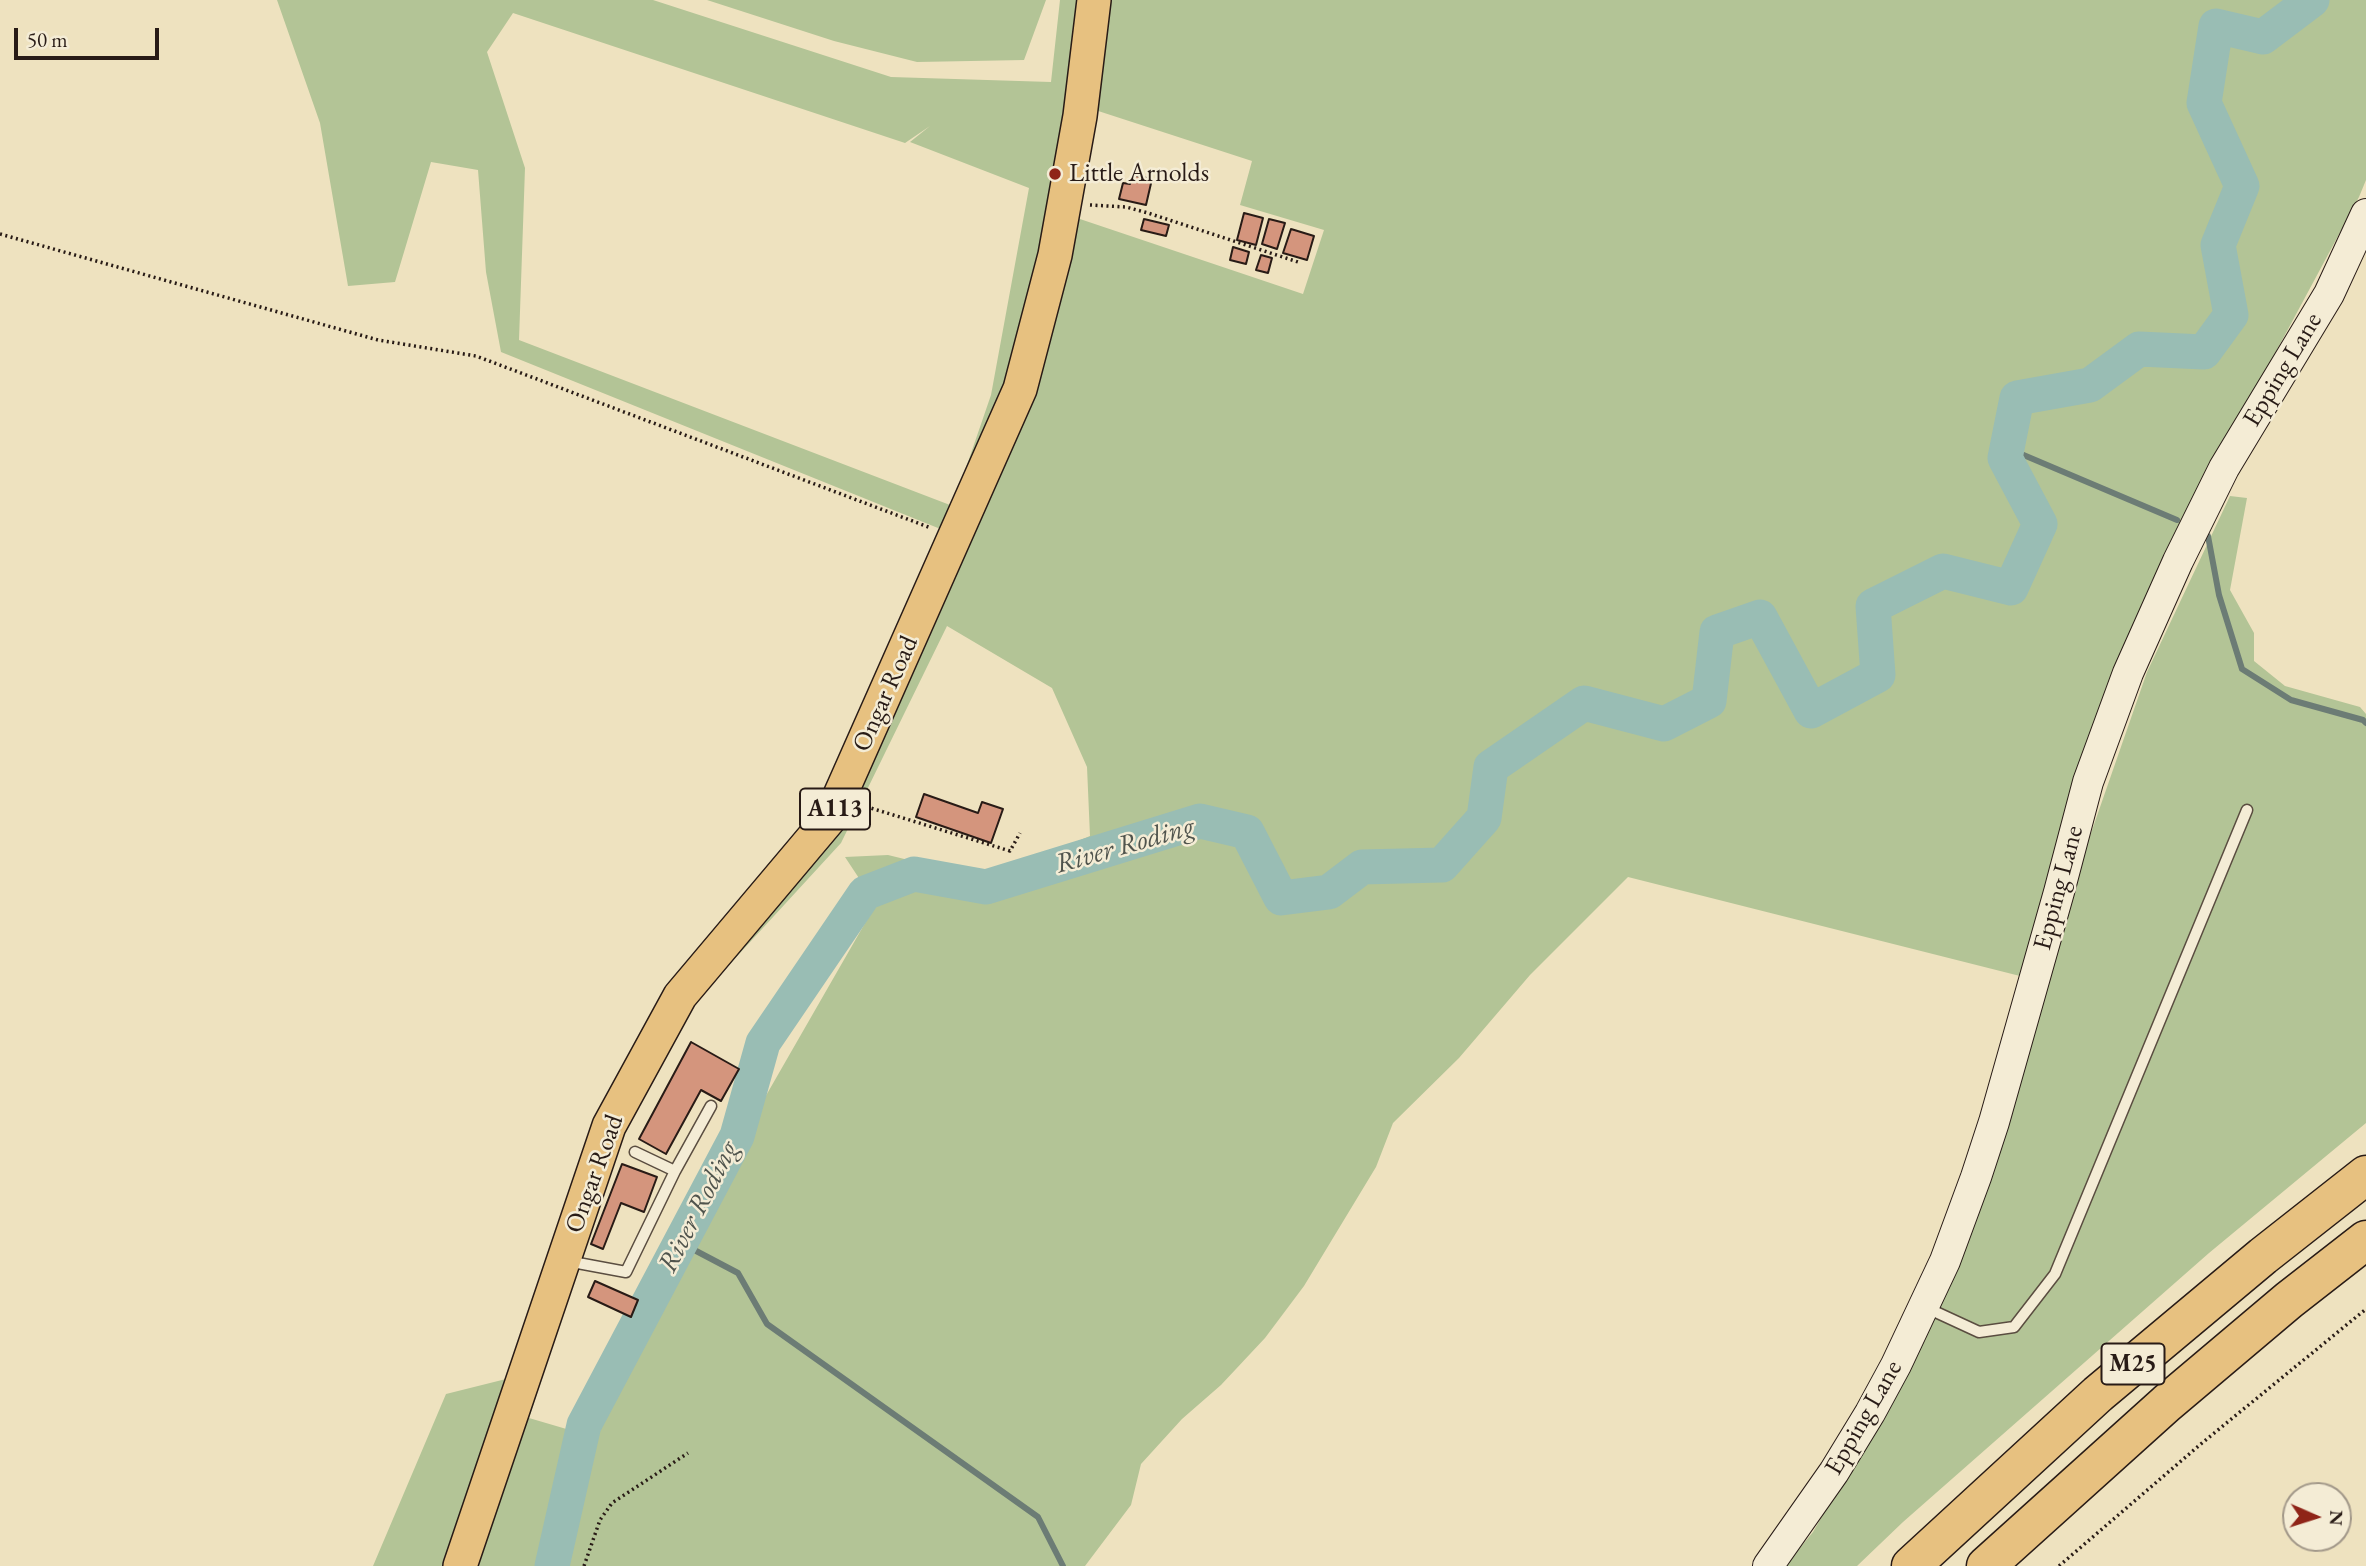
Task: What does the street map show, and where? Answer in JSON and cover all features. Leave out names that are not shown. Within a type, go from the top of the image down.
[{"type":"highway","name":"M25","points":[[1912,1566],[2108,1385],[2263,1256],[2366,1175]]},
{"type":"highway","name":"M25","points":[[1986,1566],[2167,1403],[2289,1300],[2366,1240]]},
{"type":"main road","name":"Ongar Road","points":[[460,1566],[609,1126],[680,996],[831,818],[1020,389],[1055,255],[1080,116],[1094,0]]},
{"type":"street","name":"Epping Lane","points":[[1768,1566],[1841,1460],[1896,1365],[1945,1261],[1976,1177],[2056,905],[2088,782],[2128,673],[2178,561],[2224,468],[2329,294],[2366,214]]},
{"type":"lane","points":[[1924,1307],[1979,1332],[2014,1327],[2055,1274],[2247,810]]},
{"type":"lane","points":[[564,1260],[626,1272],[675,1171],[711,1106]]},
{"type":"lane","points":[[635,1152],[675,1171]]},
{"type":"path","points":[[1064,204],[1126,206],[1298,262]]},
{"type":"path","points":[[0,234],[378,340],[476,356],[955,537]]},
{"type":"path","points":[[840,798],[1010,851],[1020,833]]},
{"type":"path","points":[[2059,1566],[2202,1443],[2366,1309]]},
{"type":"path","points":[[584,1566],[592,1539],[612,1503],[688,1453]]},
{"type":"green space","points":[[277,0],[653,0],[891,77],[1051,82],[1060,0],[2366,0],[2366,180],[2207,480],[2020,976],[1628,877],[1530,975],[1459,1058],[1393,1123],[1376,1167],[1304,1286],[1265,1338],[1221,1385],[1182,1419],[1141,1464],[1131,1505],[1085,1566],[373,1566],[446,1394],[514,1377],[600,1127],[822,813],[948,528],[938,528],[501,352],[486,272],[478,170],[431,162],[395,282],[348,286],[320,123]],"holes":[[[513,13],[905,143],[930,126],[910,142],[1029,188],[991,395],[957,494],[950,505],[519,340],[525,168],[487,52]],[[1089,108],[1252,161],[1240,205],[1324,230],[1303,294],[1071,216]],[[947,626],[1052,688],[1087,767],[1090,836],[986,879],[888,855],[845,857],[876,904],[760,1106],[726,1178],[632,1355],[597,1438],[529,1418],[620,1133],[695,1002],[841,843]]]},
{"type":"green space","points":[[707,0],[1046,0],[1024,60],[917,62],[834,41]]},
{"type":"green space","points":[[2230,496],[2247,498],[2230,590],[2254,633],[2254,661],[2285,686],[2360,707],[2366,714],[2366,1123],[2209,1253],[1903,1522],[1857,1566],[1785,1566],[1813,1532],[1922,1342],[2074,882],[2147,672]]},
{"type":"building","points":[[1132,175],[1152,179],[1146,205],[1119,199],[1123,183],[1130,184]]},
{"type":"building","points":[[1244,213],[1263,218],[1256,245],[1237,240]]},
{"type":"building","points":[[1144,219],[1169,225],[1166,236],[1141,230]]},
{"type":"building","points":[[1269,219],[1285,223],[1277,249],[1262,244]]},
{"type":"building","points":[[1291,229],[1314,236],[1307,260],[1283,253]]},
{"type":"building","points":[[1233,247],[1249,252],[1246,264],[1230,260]]},
{"type":"building","points":[[1261,255],[1272,258],[1268,273],[1256,270]]},
{"type":"building","points":[[924,794],[978,813],[982,802],[1003,809],[991,843],[916,817]]},
{"type":"building","points":[[691,1042],[739,1069],[721,1101],[701,1090],[666,1154],[639,1139]]},
{"type":"building","points":[[622,1164],[657,1177],[644,1212],[621,1203],[603,1249],[591,1244]]},
{"type":"building","points":[[595,1281],[638,1300],[631,1317],[588,1297]]},
{"type":"waterway","name":"River Roding","points":[[552,1566],[584,1425],[737,1136],[763,1043],[865,893],[914,874],[986,887],[1200,821],[1247,832],[1281,898],[1329,892],[1362,867],[1442,865],[1484,818],[1491,767],[1584,703],[1664,724],[1709,701],[1717,632],[1760,617],[1811,711],[1878,675],[1873,606],[1943,571],[2011,588],[2040,524],[2005,458],[2017,398],[2090,385],[2139,349],[2204,352],[2231,315],[2218,245],[2242,186],[2204,103],[2216,26],[2263,37],[2312,0]]},
{"type":"waterway","points":[[2007,448],[2177,520]]},
{"type":"waterway","points":[[2208,536],[2219,595],[2242,669],[2291,700],[2366,723]]},
{"type":"waterway","points":[[681,1243],[738,1273],[767,1324],[1038,1517],[1063,1566]]},
{"type":"place","name":"Little Arnolds","points":[[1055,174]]}]
